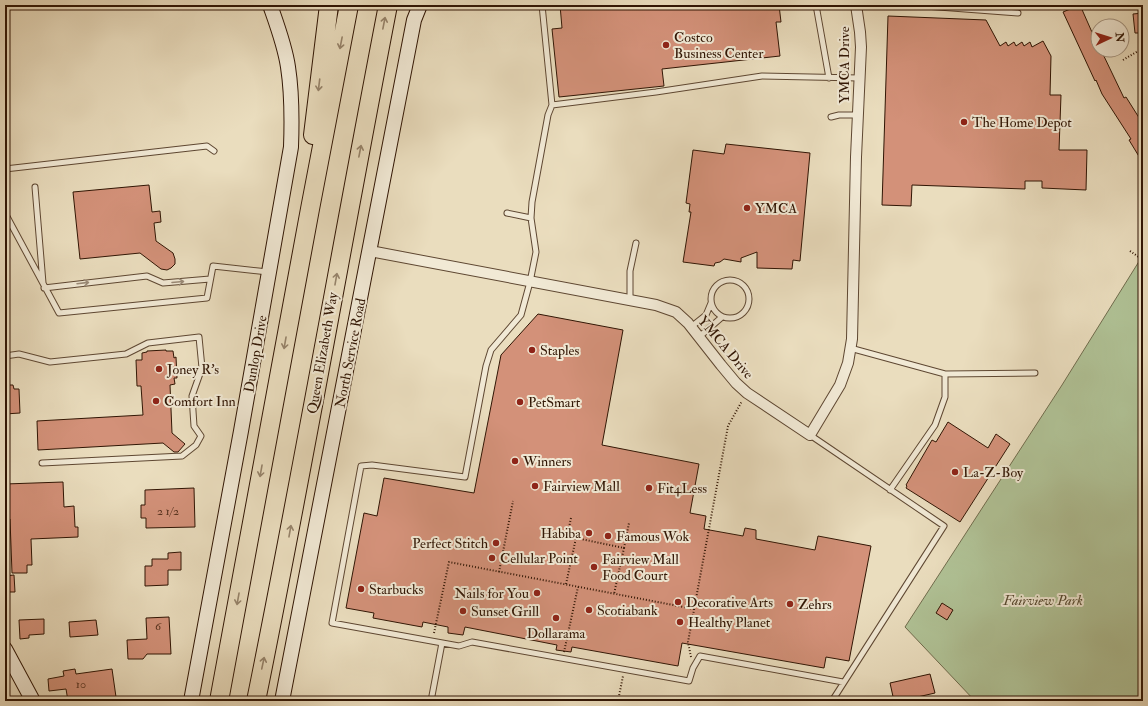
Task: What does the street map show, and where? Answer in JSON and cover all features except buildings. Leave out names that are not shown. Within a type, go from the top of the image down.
[{"type":"highway","points":[[292,305],[328,5]]},
{"type":"highway","points":[[219,701],[349,5]]},
{"type":"highway","name":"Queen Elizabeth Way","points":[[256,701],[287,547],[349,206],[388,5]]},
{"type":"street","name":"Dunlop Drive","points":[[266,5],[278,29]]},
{"type":"street","name":"Dunlop Drive","points":[[191,701],[243,424],[291,147],[292,120],[288,66],[270,5]]},
{"type":"street","name":"North Service Road","points":[[282,701],[414,20],[420,5]]},
{"type":"street","name":"YMCA Drive","points":[[370,251],[661,306],[676,312],[691,327],[736,383],[747,393],[810,435],[840,385],[848,363],[850,348],[853,303],[860,32],[856,6]]},
{"type":"street","points":[[5,649],[33,701]]},
{"type":"lane","points":[[542,5],[552,105],[548,115],[536,180],[531,218],[536,252],[521,315],[491,350],[486,366],[465,477],[372,465],[361,466],[332,622],[459,646],[472,642],[689,681],[693,668],[700,656],[844,682]]},
{"type":"lane","points":[[816,5],[829,78]]},
{"type":"lane","points":[[856,6],[870,5]]},
{"type":"lane","points":[[888,5],[912,5],[1018,13]]},
{"type":"lane","points":[[552,105],[656,92],[762,76],[859,78]]},
{"type":"lane","points":[[831,118],[839,115],[858,115]]},
{"type":"lane","points":[[5,169],[207,146],[214,151]]},
{"type":"lane","points":[[35,187],[44,287]]},
{"type":"lane","points":[[5,213],[59,313],[206,298],[213,266],[269,272]]},
{"type":"lane","points":[[507,213],[531,218]]},
{"type":"lane","points":[[630,300],[630,271],[636,243]]},
{"type":"lane","points":[[44,287],[147,276],[163,283],[210,279]]},
{"type":"lane","points":[[726,280],[738,281],[747,289],[749,300],[745,311],[737,317],[722,317],[713,309],[710,297],[712,290],[720,282],[726,280]]},
{"type":"lane","points":[[691,327],[706,315],[711,303]]},
{"type":"lane","points":[[699,338],[722,317]]},
{"type":"lane","points":[[5,356],[19,354],[50,362],[126,354],[148,343],[199,337],[202,368],[192,396],[194,426],[201,436],[196,445],[182,456],[42,463]]},
{"type":"lane","points":[[850,348],[945,374],[1035,373]]},
{"type":"lane","points":[[890,490],[935,425],[945,397],[945,374]]},
{"type":"lane","points":[[810,435],[944,526],[832,701]]},
{"type":"lane","points":[[431,701],[442,643]]},
{"type":"path","points":[[1123,60],[1143,48]]},
{"type":"path","points":[[1130,251],[1143,260]]},
{"type":"path","points":[[693,668],[688,642],[728,426],[747,393]]},
{"type":"path","points":[[500,572],[513,501]]},
{"type":"path","points":[[570,518],[567,537],[624,548]]},
{"type":"path","points":[[614,594],[629,523]]},
{"type":"path","points":[[566,584],[576,538]]},
{"type":"path","points":[[431,641],[449,562],[694,609]]},
{"type":"path","points":[[563,658],[578,587]]},
{"type":"path","points":[[618,701],[625,669]]},
{"type":"green space","name":"Fairview Park","points":[[1143,255],[1143,695],[1139,701],[975,701],[905,627],[1062,385]]},
{"type":"place","name":"Costco Business Center","points":[[666,45]]},
{"type":"place","name":"The Home Depot","points":[[964,122]]},
{"type":"place","name":"YMCA","points":[[747,208]]},
{"type":"place","name":"Staples","points":[[532,350]]},
{"type":"place","name":"Joney R's","points":[[159,369]]},
{"type":"place","name":"Comfort Inn","points":[[156,401]]},
{"type":"place","name":"PetSmart","points":[[520,402]]},
{"type":"place","name":"Winners","points":[[515,461]]},
{"type":"place","name":"La-Z-Boy","points":[[955,472]]},
{"type":"place","name":"Fairview Mall","points":[[535,486]]},
{"type":"place","name":"Fit4Less","points":[[649,488]]},
{"type":"place","name":"Habiba","points":[[589,533]]},
{"type":"place","name":"Famous Wok","points":[[608,536]]},
{"type":"place","name":"Perfect Stitch","points":[[496,543]]},
{"type":"place","name":"Cellular Point","points":[[492,558]]},
{"type":"place","name":"Fairview Mall Food Court","points":[[594,567]]},
{"type":"place","name":"Starbucks","points":[[361,589]]},
{"type":"place","name":"Nails for You","points":[[537,593]]},
{"type":"place","name":"Decorative Arts","points":[[678,602]]},
{"type":"place","name":"Zehrs","points":[[790,604]]},
{"type":"place","name":"Scotiabank","points":[[589,610]]},
{"type":"place","name":"Sunset Grill","points":[[463,611]]},
{"type":"place","name":"Dollarama","points":[[556,618]]},
{"type":"place","name":"Healthy Planet","points":[[680,622]]}]
